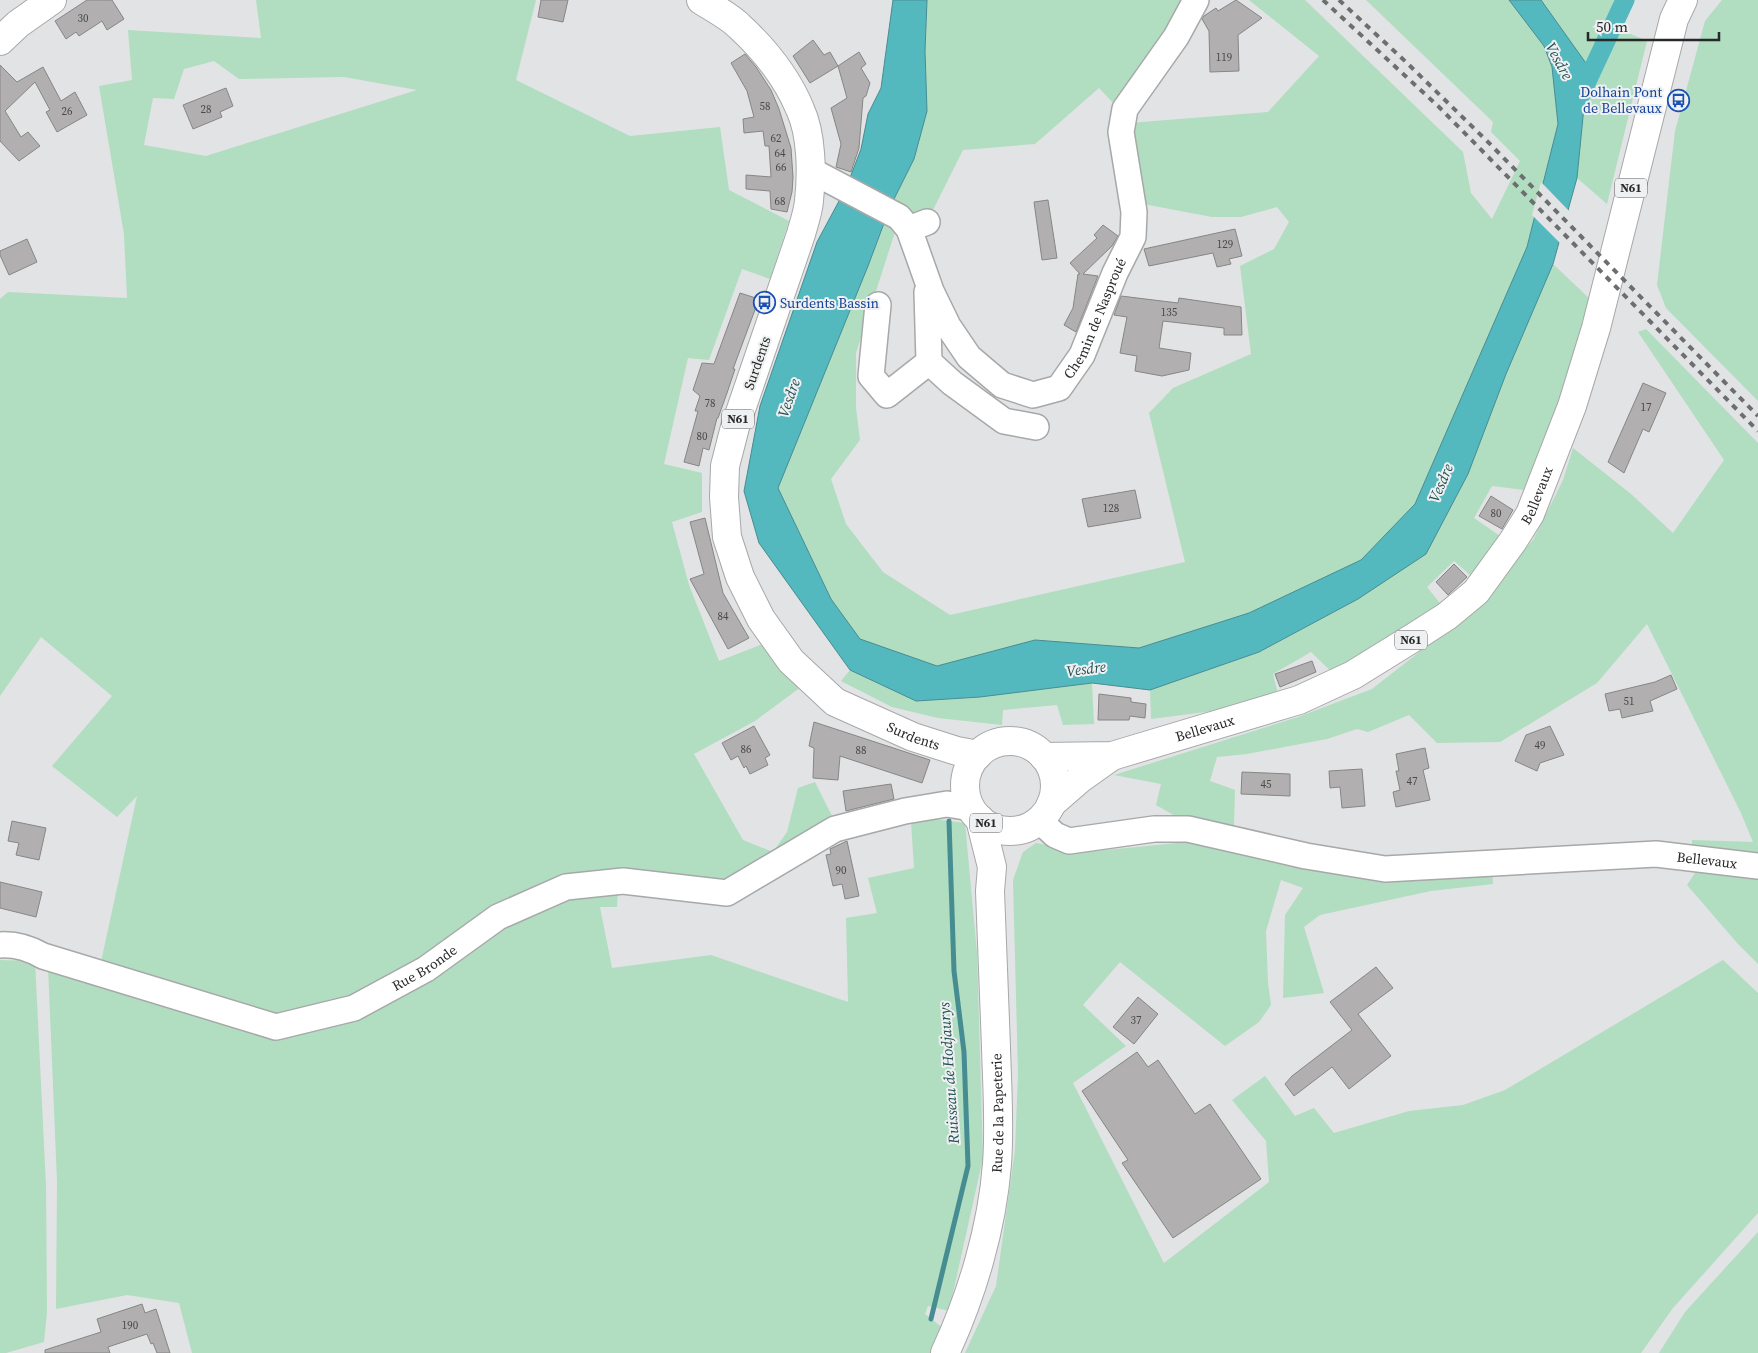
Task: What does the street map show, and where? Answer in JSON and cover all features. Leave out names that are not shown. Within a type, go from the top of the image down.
[{"type":"main road","points":[[0,41],[18,24],[52,0]]},
{"type":"main road","name":"Surdents","points":[[701,0],[738,25],[771,60],[789,87],[801,111],[809,143],[809,202],[801,234],[735,426],[725,466],[724,497],[727,537],[740,577],[761,620],[791,660],[835,702],[912,737],[957,751],[978,755]]},
{"type":"main road","name":"Bellevaux","points":[[1044,757],[1112,756],[1299,700],[1353,675],[1447,616],[1476,592],[1530,514],[1572,406],[1596,328],[1674,19],[1682,0]]},
{"type":"main road","points":[[978,755],[987,747],[999,742],[1011,741],[1029,746],[1044,757],[1051,768],[1055,780],[1055,792],[1037,818],[992,867]]},
{"type":"main road","name":"N61","points":[[978,755],[970,767],[966,780],[966,795],[976,814],[992,827],[1011,831],[1037,818]]},
{"type":"main road","name":"Bellevaux","points":[[1037,818],[1081,778],[1112,756]]},
{"type":"main road","name":"Rue de la Papeterie","points":[[945,1353],[978,1265],[987,1231],[997,1165],[998,1120],[990,891],[992,867],[976,814]]},
{"type":"street","name":"Chemin de Nasproué","points":[[810,170],[918,226],[926,277],[948,326],[969,357],[1002,385],[1032,395],[1060,388],[1082,355],[1115,273],[1134,237],[1134,212],[1121,132],[1125,108],[1176,37],[1196,0]]},
{"type":"street","points":[[926,277],[929,362],[952,383],[1004,421],[1036,427]]},
{"type":"street","points":[[878,305],[871,376],[888,395],[929,362]]},
{"type":"street","points":[[1004,421],[1014,389]]},
{"type":"street","name":"Rue Bronde","points":[[0,945],[12,944],[43,956],[276,1027],[354,1008],[426,969],[498,917],[566,887],[624,881],[727,893],[835,829],[905,811],[947,804],[976,814]]},
{"type":"street","name":"Bellevaux","points":[[1037,818],[1055,836],[1069,841],[1154,828],[1188,829],[1306,856],[1384,869],[1656,854],[1758,866]]},
{"type":"green space","points":[[256,0],[536,0],[516,80],[630,136],[720,127],[729,190],[789,221],[770,279],[742,269],[709,360],[688,358],[664,464],[702,473],[702,512],[672,522],[689,585],[719,661],[765,643],[801,687],[755,721],[694,754],[743,840],[773,852],[787,832],[798,788],[815,782],[836,824],[728,889],[556,886],[362,996],[269,1019],[99,971],[137,796],[117,817],[52,766],[112,696],[41,637],[0,696],[0,299],[8,292],[127,298],[124,234],[99,86],[132,80],[128,30],[261,38]],"holes":[[[214,61],[239,79],[344,77],[417,90],[206,156],[144,145],[153,98],[174,99],[184,69]]]},
{"type":"green space","points":[[927,0],[1191,0],[1116,106],[1099,88],[1035,144],[963,150],[927,222],[891,205],[925,51]]},
{"type":"green space","points":[[1249,0],[1305,0],[1463,152],[1471,193],[1492,219],[1520,161],[1491,132],[1493,122],[1366,0],[1509,0],[1544,46],[1552,67],[1558,124],[1527,247],[1415,504],[1361,560],[1249,613],[1139,648],[1035,640],[937,666],[860,640],[831,599],[778,488],[888,216],[896,229],[856,353],[856,408],[860,440],[831,479],[846,524],[883,572],[950,615],[1185,562],[1149,413],[1173,388],[1251,354],[1240,266],[1274,249],[1289,222],[1277,207],[1241,217],[1212,217],[1138,203],[1129,123],[1268,112],[1319,56]]},
{"type":"green space","points":[[1541,0],[1635,0],[1619,29],[1647,41],[1607,204],[1577,178],[1588,66]]},
{"type":"green space","points":[[1722,0],[1758,0],[1758,401],[1666,308],[1657,285],[1675,131],[1705,21]]},
{"type":"green space","points":[[1553,264],[1592,301],[1572,377],[1524,490],[1492,486],[1474,518],[1503,538],[1477,581],[1454,561],[1427,587],[1443,607],[1341,681],[1311,652],[1273,674],[1278,694],[1221,710],[1151,719],[1150,690],[1259,652],[1358,599],[1468,473],[1506,374]]},
{"type":"green space","points":[[1646,329],[1758,443],[1758,858],[1692,852],[1692,840],[1753,842],[1741,813],[1647,624],[1597,683],[1500,742],[1437,743],[1409,715],[1368,732],[1357,729],[1327,739],[1247,754],[1217,757],[1210,781],[1235,790],[1234,825],[1184,821],[1156,805],[1161,784],[1114,775],[1298,717],[1372,689],[1427,646],[1481,598],[1533,540],[1563,480],[1573,448],[1631,494],[1673,533],[1724,460],[1638,332]]},
{"type":"green space","points":[[850,670],[917,701],[980,697],[1092,683],[1094,724],[1063,725],[1057,705],[1003,710],[1002,725],[938,718],[892,707],[841,681]]},
{"type":"green space","points":[[934,819],[965,823],[977,953],[983,1158],[949,1311],[928,1306],[925,1314],[943,1328],[931,1353],[192,1353],[179,1303],[127,1295],[56,1309],[57,1181],[48,966],[279,1035],[500,922],[588,891],[618,886],[617,907],[600,907],[612,968],[711,955],[848,1002],[846,918],[877,913],[868,878],[914,868],[911,821]]},
{"type":"green space","points":[[1188,842],[1381,874],[1492,871],[1493,884],[1431,891],[1320,915],[1304,927],[1324,993],[1283,998],[1285,915],[1303,888],[1281,880],[1266,931],[1268,983],[1271,1005],[1259,1022],[1225,1046],[1120,962],[1083,1005],[1126,1046],[1073,1083],[1164,1263],[1269,1182],[1266,1141],[1232,1100],[1265,1076],[1295,1116],[1314,1108],[1334,1133],[1409,1111],[1463,1105],[1505,1090],[1723,960],[1758,993],[1758,1213],[1673,1308],[1641,1353],[965,1353],[996,1286],[1015,1150],[1018,1074],[1013,880],[1023,852],[1036,843],[1085,852]]},
{"type":"green space","points":[[1697,870],[1758,878],[1758,964],[1738,944],[1687,885]]},
{"type":"green space","points":[[0,960],[35,961],[46,1186],[47,1312],[44,1342],[6,1353],[0,1353]]},
{"type":"green space","points":[[1758,1232],[1758,1353],[1659,1353],[1685,1312]]},
{"type":"water","name":"Vesdre","points":[[893,0],[927,0],[925,51],[927,111],[914,159],[891,205],[778,488],[831,599],[860,639],[937,666],[1035,640],[1139,648],[1249,613],[1361,560],[1415,504],[1527,247],[1558,124],[1552,67],[1544,46],[1509,0],[1541,0],[1588,66],[1577,178],[1553,264],[1506,374],[1468,474],[1426,554],[1358,599],[1259,652],[1150,690],[1092,683],[980,697],[916,701],[850,670],[759,543],[744,491],[760,406],[817,242],[846,188],[861,149],[868,114],[881,88]]},
{"type":"pier","points":[[1541,182],[1570,212],[1561,244],[1532,215]]},
{"type":"building","points":[[87,0],[112,0],[124,19],[107,30],[102,21],[79,36],[76,32],[66,39],[55,21]]},
{"type":"building","points":[[541,0],[568,0],[563,22],[538,17]]},
{"type":"building","points":[[1236,0],[1262,18],[1238,35],[1239,71],[1210,72],[1209,31],[1202,19],[1216,8],[1218,11]]},
{"type":"building","points":[[813,40],[824,55],[830,52],[838,66],[810,83],[793,56]]},
{"type":"building","points":[[859,52],[866,64],[861,68],[870,83],[866,96],[863,98],[859,148],[851,172],[836,167],[841,144],[831,108],[847,98],[838,66]]},
{"type":"building","points":[[745,54],[771,90],[791,148],[793,177],[792,192],[787,212],[771,209],[770,191],[746,189],[746,175],[771,177],[769,146],[765,146],[763,131],[744,133],[743,119],[754,117],[747,91],[731,63]]},
{"type":"building","points":[[0,65],[17,82],[43,67],[61,101],[75,92],[87,115],[57,132],[46,112],[50,110],[35,82],[5,111],[21,137],[28,132],[40,146],[19,161],[0,141]]},
{"type":"building","points":[[226,88],[233,106],[220,112],[222,117],[193,129],[183,105]]},
{"type":"building","points":[[1048,200],[1057,258],[1042,260],[1034,202]]},
{"type":"building","points":[[1103,225],[1118,236],[1112,246],[1083,274],[1098,276],[1076,332],[1064,325],[1073,308],[1078,274],[1080,274],[1070,263],[1097,238],[1094,235]]},
{"type":"building","points":[[1235,229],[1242,256],[1229,259],[1231,264],[1217,267],[1213,253],[1149,266],[1144,249]]},
{"type":"building","points":[[27,239],[37,262],[9,275],[0,251]]},
{"type":"building","points":[[740,293],[759,299],[733,369],[735,369],[717,418],[709,450],[703,448],[699,466],[684,462],[698,411],[695,411],[700,396],[693,390],[702,363],[714,364]]},
{"type":"building","points":[[1121,296],[1178,303],[1179,298],[1241,307],[1242,335],[1224,335],[1224,328],[1163,321],[1159,348],[1191,353],[1189,370],[1162,376],[1135,371],[1137,356],[1120,353],[1127,317],[1114,315]]},
{"type":"building","points":[[1643,383],[1666,393],[1649,432],[1643,429],[1624,473],[1608,462]]},
{"type":"building","points":[[1135,490],[1141,518],[1088,527],[1082,499]]},
{"type":"building","points":[[1491,496],[1513,510],[1502,529],[1479,516]]},
{"type":"building","points":[[705,518],[723,593],[749,638],[728,649],[690,579],[704,574],[690,522]]},
{"type":"building","points":[[1454,564],[1467,577],[1448,595],[1436,582]]},
{"type":"building","points":[[1312,661],[1316,672],[1280,687],[1275,674]]},
{"type":"building","points":[[1671,675],[1677,689],[1650,701],[1653,711],[1622,718],[1620,709],[1609,711],[1605,694],[1655,682]]},
{"type":"building","points":[[1099,694],[1131,698],[1131,702],[1146,704],[1145,718],[1130,716],[1129,720],[1098,720]]},
{"type":"building","points":[[814,722],[930,760],[922,783],[840,756],[838,780],[813,778],[814,748],[809,746]]},
{"type":"building","points":[[754,726],[770,755],[765,758],[768,765],[750,774],[746,766],[744,768],[738,756],[731,760],[722,743]]},
{"type":"building","points":[[1550,726],[1564,755],[1540,763],[1537,771],[1515,761],[1526,735]]},
{"type":"building","points":[[1425,748],[1429,768],[1423,770],[1430,800],[1396,807],[1393,792],[1400,790],[1396,771],[1399,771],[1396,754]]},
{"type":"building","points":[[1362,769],[1365,806],[1342,808],[1340,787],[1330,788],[1329,771]]},
{"type":"building","points":[[1242,772],[1290,774],[1290,796],[1241,794]]},
{"type":"building","points":[[891,784],[894,799],[846,811],[843,791]]},
{"type":"building","points":[[12,821],[46,828],[39,860],[16,855],[19,843],[8,841]]},
{"type":"building","points":[[847,841],[859,896],[845,899],[842,884],[833,886],[826,855],[831,854],[830,849]]},
{"type":"building","points":[[0,882],[42,892],[36,917],[0,908]]},
{"type":"building","points":[[1376,967],[1393,988],[1358,1014],[1391,1056],[1349,1089],[1332,1067],[1294,1096],[1285,1084],[1292,1076],[1352,1030],[1330,1002]]},
{"type":"building","points":[[1138,997],[1158,1014],[1134,1044],[1113,1027]]},
{"type":"building","points":[[1137,1052],[1148,1067],[1158,1060],[1195,1114],[1210,1104],[1261,1179],[1173,1238],[1122,1163],[1128,1160],[1082,1091]]},
{"type":"building","points":[[142,1304],[145,1313],[156,1309],[170,1353],[157,1353],[147,1334],[108,1347],[110,1353],[45,1353],[45,1350],[101,1332],[97,1319]]},
{"type":"waterway","points":[[1576,105],[1625,0]]},
{"type":"waterway","name":"Ruisseau de Hodjaurys","points":[[931,1319],[968,1166],[964,1052],[954,971],[949,821]]},
{"type":"railway","points":[[1323,0],[1439,107],[1758,431]]},
{"type":"railway","points":[[1339,0],[1487,141],[1758,416]]},
{"type":"place","name":"Dolhain Pont de Bellevaux","points":[[1678,100]]},
{"type":"place","name":"Surdents Bassin","points":[[764,303]]}]
